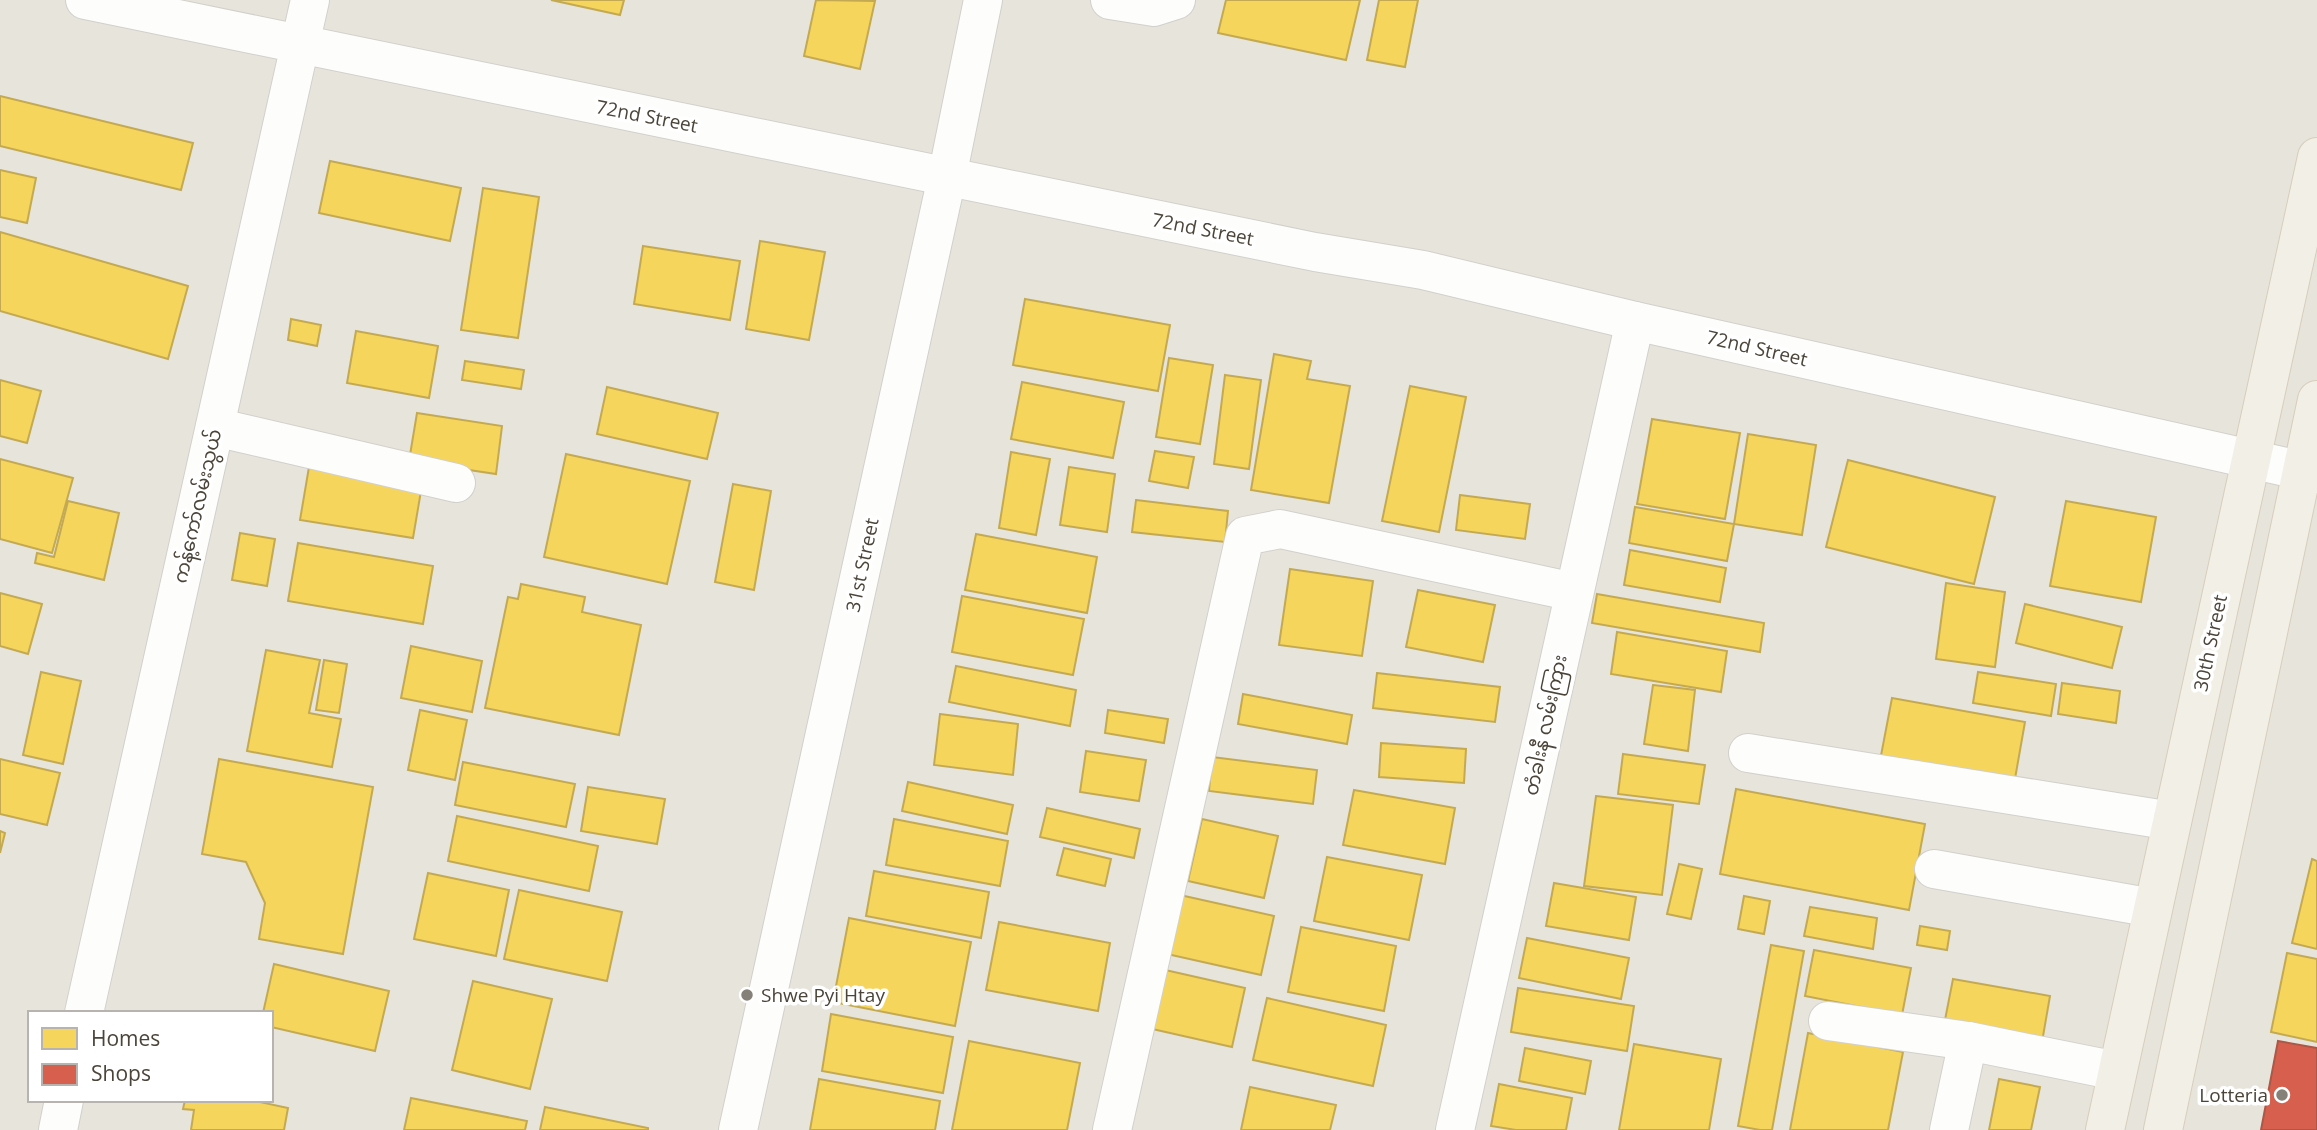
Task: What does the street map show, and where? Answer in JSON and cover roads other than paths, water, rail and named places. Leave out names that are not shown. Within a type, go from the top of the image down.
[{"type":"main road","name":"30th Street","points":[[2105,1130],[2317,157]]},
{"type":"main road","points":[[2163,1130],[2310,472],[2317,400]]},
{"type":"street","name":"72nd Street","points":[[85,0],[1315,252],[1423,270],[1635,321],[2310,472]]},
{"type":"street","name":"ကန့်ကော်လမ်းသွယ်","points":[[84,1011],[310,0]]},
{"type":"street","name":"31st Street","points":[[738,1130],[947,177],[983,0]]},
{"type":"street","points":[[1110,0],[1154,7],[1175,0]]},
{"type":"street","name":"တံခါးနီ လမ်းကြား","points":[[1455,1130],[1635,321]]},
{"type":"street","points":[[215,428],[456,483]]},
{"type":"street","points":[[1112,1130],[1245,536],[1280,529],[1574,592]]},
{"type":"street","points":[[1748,753],[2172,821]]},
{"type":"street","points":[[1934,869],[2153,908]]},
{"type":"street","points":[[1828,1021],[1968,1041],[2117,1072]]},
{"type":"street","points":[[1949,1130],[1968,1041]]},
{"type":"street","points":[[58,1130],[64,1102]]},
{"type":"place","name":"Shwe Pyi Htay","points":[[747,995]]},
{"type":"place","name":"Lotteria","points":[[2282,1095]]}]
